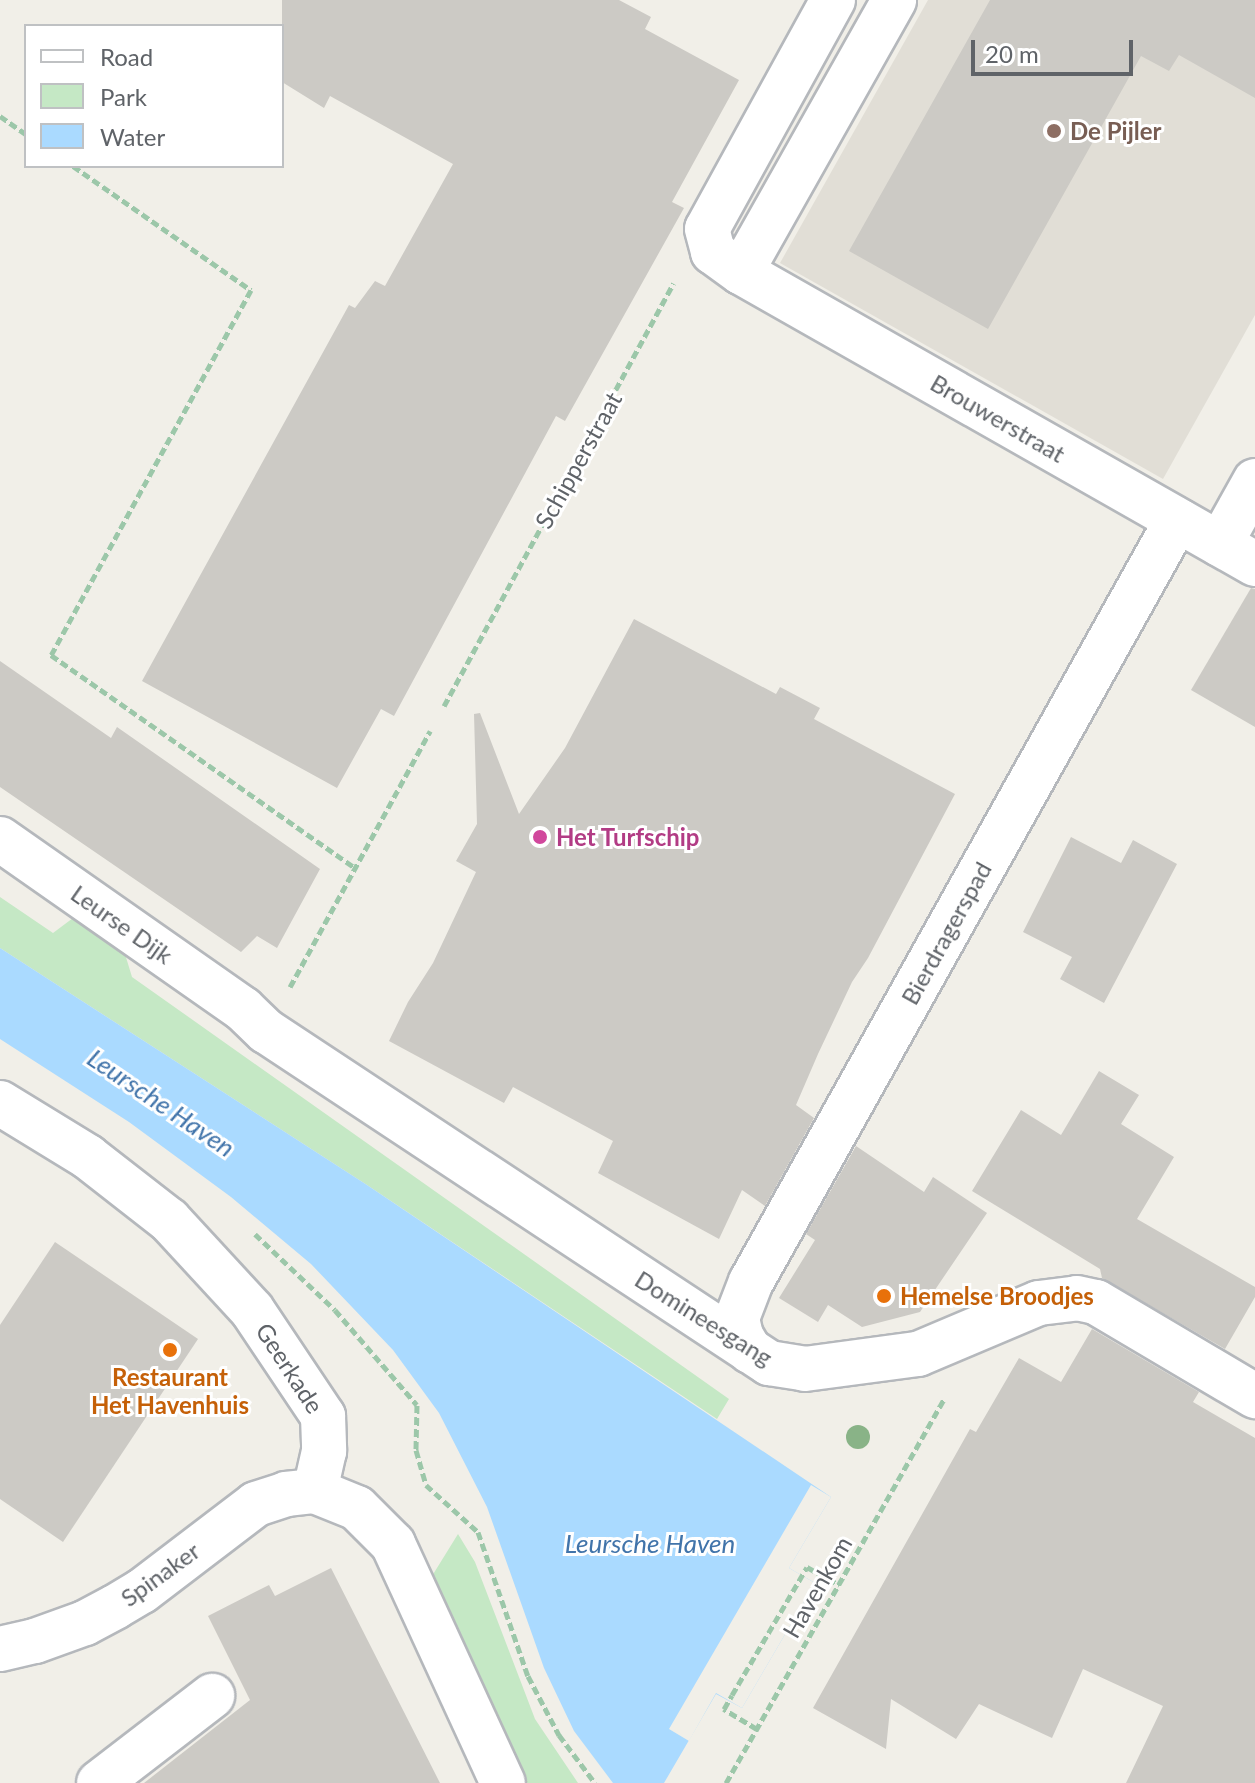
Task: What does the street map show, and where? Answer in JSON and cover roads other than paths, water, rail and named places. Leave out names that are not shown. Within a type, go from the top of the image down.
[{"type":"street","points":[[829,1],[886,15],[741,272],[713,252],[707,229],[711,215],[829,1]]},
{"type":"street","name":"Brouwerstraat","points":[[741,272],[1237,554]]},
{"type":"street","points":[[1237,554],[1255,481]]},
{"type":"street","name":"Bierdragerspad","points":[[750,1351],[741,1336],[737,1318],[751,1282],[1177,520]]},
{"type":"street","name":"Leurse Dijk","points":[[0,839],[255,1020]]},
{"type":"street","name":"Domineesgang","points":[[255,1020],[769,1363],[805,1369],[918,1354],[1039,1303],[1077,1298],[1096,1302],[1255,1396]]},
{"type":"street","name":"Geerkade","points":[[0,1103],[88,1157],[169,1220],[252,1310],[323,1416],[324,1451],[315,1491]]},
{"type":"street","points":[[315,1491],[357,1508],[393,1544],[503,1783]]},
{"type":"street","name":"Spinaker","points":[[0,1649],[47,1637],[115,1607],[142,1591],[256,1504],[286,1494],[315,1491]]},
{"type":"street","points":[[99,1783],[212,1696]]},
{"type":"water","name":"Leursche Haven","points":[[0,948],[367,1185],[831,1497],[789,1568],[815,1583],[742,1708],[716,1694],[664,1783],[613,1783],[574,1731],[544,1668],[487,1507],[439,1413],[393,1350],[311,1264],[231,1197],[129,1122],[0,1039]]},
{"type":"place","name":"De Pijler","points":[[1054,131]]},
{"type":"place","name":"Het Turfschip","points":[[540,837]]},
{"type":"place","name":"Hemelse Broodjes","points":[[884,1296]]},
{"type":"place","name":"Restaurant Het Havenhuis","points":[[170,1350]]}]
